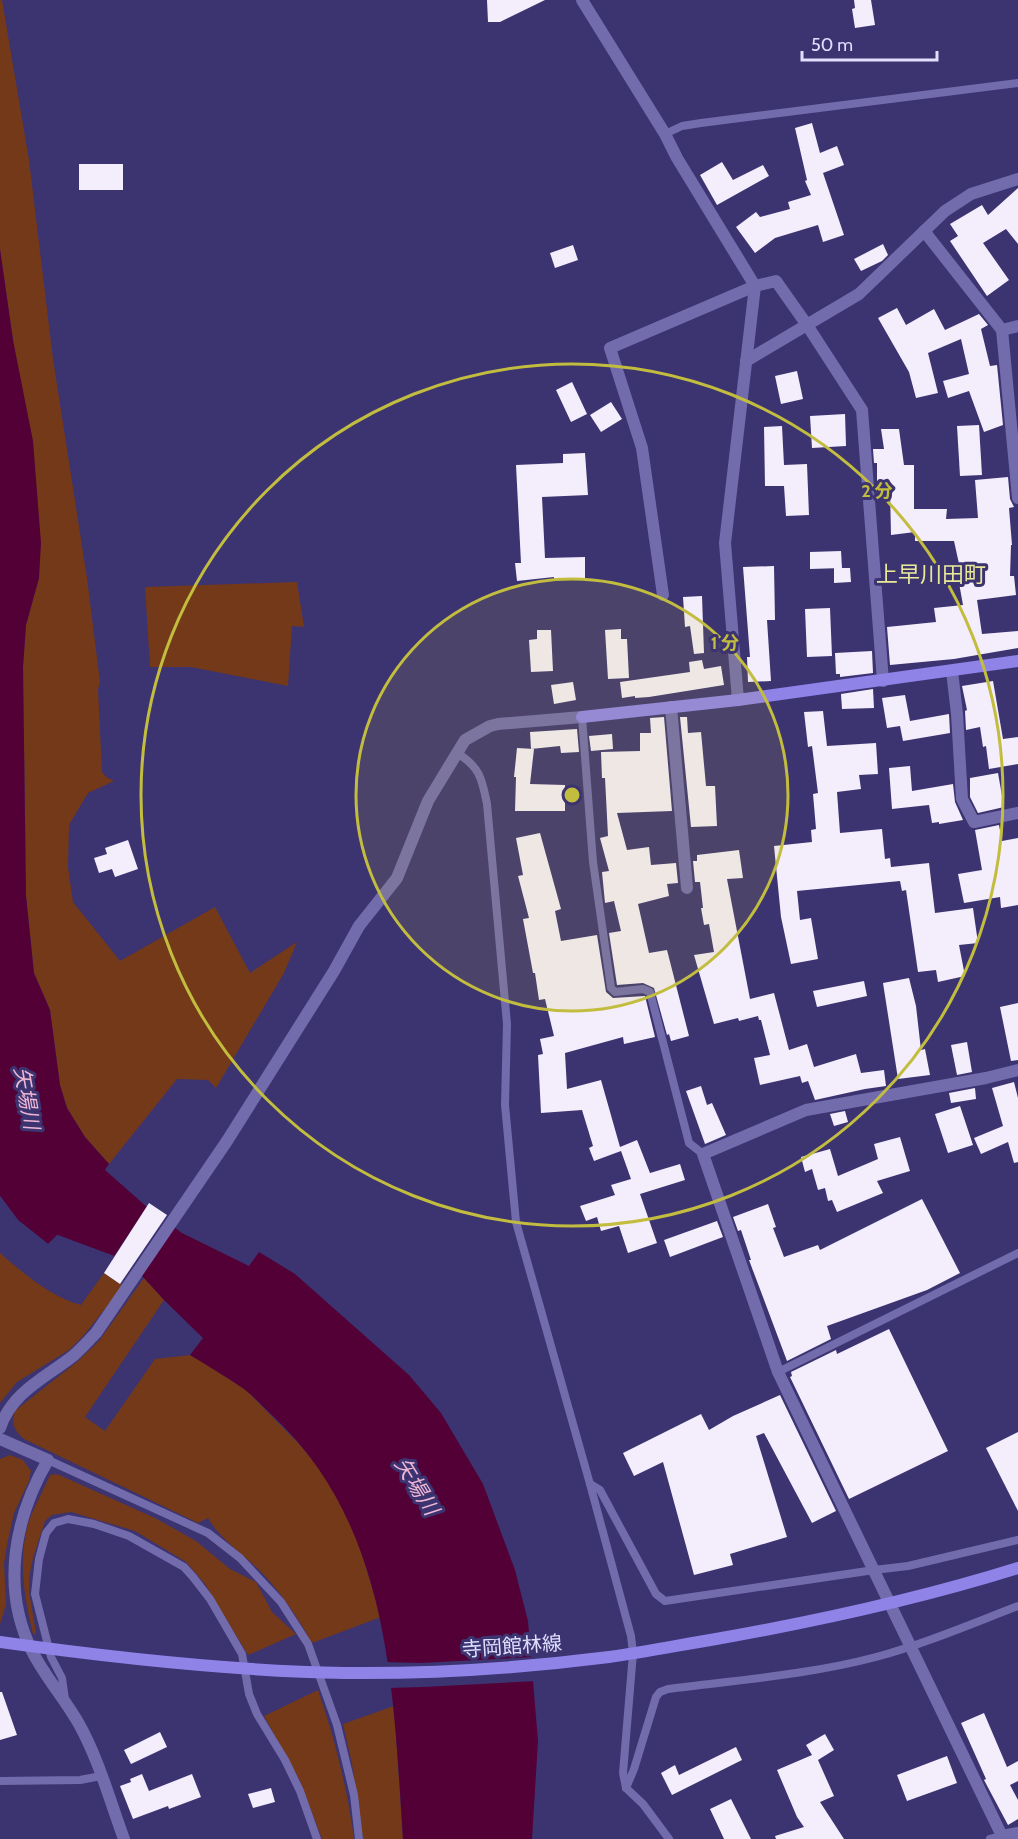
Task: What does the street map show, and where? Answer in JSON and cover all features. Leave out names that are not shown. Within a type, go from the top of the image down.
[{"type":"main road","points":[[582,717],[738,700],[1018,661]]},
{"type":"main road","name":"寺岡館林線","points":[[0,1642],[147,1661],[294,1671],[346,1673],[485,1668],[608,1657],[867,1610],[1018,1569]]},
{"type":"street","points":[[582,0],[756,286],[725,543],[738,700]]},
{"type":"street","points":[[746,361],[859,294],[945,211],[971,194],[1018,179]]},
{"type":"street","points":[[924,231],[1002,330],[1018,498]]},
{"type":"street","points":[[663,595],[642,448],[610,348],[756,286],[776,281],[807,324],[862,410],[883,681]]},
{"type":"street","points":[[1002,330],[1018,326]]},
{"type":"street","points":[[952,672],[962,799],[974,822],[1018,813]]},
{"type":"street","points":[[671,707],[687,888]]},
{"type":"street","points":[[0,1428],[11,1404],[21,1393],[75,1354],[96,1333],[133,1281],[227,1141],[334,971],[359,926],[397,878],[428,801],[465,740],[490,726],[582,717]]},
{"type":"street","points":[[1018,1070],[986,1078],[806,1110],[703,1154],[777,1372],[911,1647],[996,1838],[1018,1833]]},
{"type":"street","points":[[0,1439],[48,1460],[28,1499],[20,1527],[15,1555],[15,1602],[22,1628],[42,1670],[66,1700],[81,1727],[124,1839]]},
{"type":"lane","points":[[665,134],[682,126],[701,123],[1018,82]]},
{"type":"lane","points":[[582,717],[593,862],[610,988],[615,992],[643,989],[650,992],[689,1143],[703,1154]]},
{"type":"lane","points":[[457,753],[471,761],[482,780],[487,804],[507,1024],[505,1105],[516,1222],[631,1636],[633,1653],[623,1773],[626,1788],[643,1804],[669,1839]]},
{"type":"lane","points":[[777,1372],[1018,1253]]},
{"type":"lane","points":[[48,1460],[195,1527],[226,1545],[260,1577],[281,1602],[308,1644],[337,1725],[354,1795],[359,1839]]},
{"type":"lane","points":[[590,1484],[600,1490],[656,1594],[665,1601],[908,1566],[1018,1540]]},
{"type":"lane","points":[[66,1700],[62,1678],[51,1658],[35,1594],[39,1559],[46,1533],[54,1523],[68,1519],[94,1524],[129,1536],[184,1567],[193,1576],[210,1599],[242,1654],[249,1694],[257,1714],[285,1760],[300,1791],[317,1839]]},
{"type":"lane","points":[[626,1788],[656,1697],[660,1692],[840,1665],[911,1647],[1018,1606]]},
{"type":"lane","points":[[0,1781],[80,1780],[101,1776]]},
{"type":"shaded area","points":[[0,0],[2,0],[29,160],[53,359],[87,578],[100,682],[98,689],[102,772],[114,781],[88,793],[69,825],[68,867],[73,902],[120,961],[215,907],[250,973],[297,942],[284,973],[216,1088],[208,1080],[177,1079],[109,1164],[85,1137],[67,1108],[60,1085],[50,1010],[34,973],[26,896],[23,667],[26,625],[39,578],[13,340],[0,249]]},
{"type":"shaded area","points":[[297,582],[304,627],[292,626],[288,686],[191,667],[150,667],[145,587]]},
{"type":"shaded area","points":[[0,1253],[48,1290],[81,1305],[104,1273],[123,1286],[69,1350],[17,1382],[0,1403]]},
{"type":"shaded area","points":[[144,1278],[164,1300],[85,1417],[105,1431],[155,1359],[190,1355],[246,1390],[299,1444],[319,1468],[337,1496],[357,1538],[381,1617],[312,1643],[277,1590],[220,1534],[208,1518],[198,1523],[24,1439],[18,1433],[13,1422],[16,1410],[78,1361],[99,1341]]},
{"type":"shaded area","points":[[10,1455],[23,1460],[31,1471],[29,1481],[14,1513],[7,1545],[4,1564],[6,1604],[0,1624],[0,1459]]},
{"type":"shaded area","points":[[57,1474],[155,1518],[196,1541],[230,1569],[256,1582],[272,1612],[296,1634],[248,1655],[205,1584],[186,1562],[135,1531],[71,1512],[52,1515],[45,1521],[33,1558],[29,1591],[36,1634],[33,1634],[23,1576],[26,1532],[50,1475]]},
{"type":"shaded area","points":[[318,1690],[340,1764],[354,1839],[322,1839],[300,1781],[264,1716]]},
{"type":"shaded area","points":[[394,1706],[403,1839],[363,1839],[352,1764],[343,1724]]},
{"type":"water","name":"矢場川","points":[[0,249],[13,340],[33,441],[41,543],[39,578],[26,625],[23,667],[26,896],[34,973],[50,1010],[60,1085],[67,1108],[85,1137],[109,1164],[105,1170],[147,1207],[114,1256],[58,1235],[48,1244],[18,1220],[0,1196]]},
{"type":"water","name":"矢場川","points":[[166,1221],[182,1233],[249,1266],[259,1252],[295,1274],[409,1375],[441,1413],[483,1484],[515,1570],[528,1621],[538,1741],[532,1839],[403,1839],[389,1669],[379,1613],[364,1560],[342,1509],[313,1461],[248,1392],[190,1355],[203,1338],[134,1270]]},
{"type":"pier","points":[[0,1196],[18,1220],[48,1244],[57,1235],[114,1256],[113,1259],[58,1238],[47,1247],[16,1222],[0,1201]]},
{"type":"pier","points":[[534,1657],[537,1681],[423,1687],[388,1688],[384,1662],[420,1663]]},
{"type":"building","points":[[487,0],[545,0],[500,22],[488,22]]},
{"type":"building","points":[[854,0],[871,0],[875,25],[855,28],[852,9],[855,8]]},
{"type":"building","points":[[812,123],[820,153],[837,146],[844,165],[823,173],[844,235],[823,242],[818,225],[775,238],[755,253],[736,227],[756,212],[760,217],[790,209],[788,202],[811,195],[805,181],[807,180],[795,128]]},
{"type":"building","points":[[722,162],[733,180],[763,165],[769,176],[717,205],[700,175]]},
{"type":"building","points":[[79,164],[123,164],[123,190],[79,190]]},
{"type":"building","points":[[1018,188],[1018,244],[1006,229],[983,243],[1009,280],[987,296],[950,241],[958,236],[950,224],[982,205],[988,215]]},
{"type":"building","points":[[883,244],[888,255],[882,261],[861,271],[854,259]]},
{"type":"building","points":[[573,245],[578,260],[555,268],[550,253]]},
{"type":"building","points":[[897,308],[906,325],[934,309],[945,330],[979,314],[988,325],[981,329],[990,366],[997,365],[1003,425],[984,432],[969,391],[948,398],[943,381],[969,374],[961,339],[928,353],[938,393],[916,398],[909,372],[878,318]]},
{"type":"building","points":[[797,371],[803,399],[781,404],[775,376]]},
{"type":"building","points":[[572,382],[587,414],[571,422],[556,390]]},
{"type":"building","points":[[611,402],[622,419],[601,432],[590,415]]},
{"type":"building","points":[[845,414],[846,446],[812,448],[810,416]]},
{"type":"building","points":[[979,425],[982,475],[960,476],[957,426]]},
{"type":"building","points":[[782,426],[784,465],[807,464],[809,515],[786,516],[784,486],[765,486],[764,427]]},
{"type":"building","points":[[881,429],[899,429],[904,465],[914,465],[914,509],[947,509],[946,519],[978,518],[975,480],[1008,477],[1010,499],[1014,507],[1009,508],[1012,545],[1010,576],[1014,576],[1016,595],[977,600],[982,634],[1018,631],[1018,648],[954,659],[890,665],[887,627],[936,622],[934,608],[963,605],[959,583],[963,582],[954,541],[915,541],[915,532],[891,535],[890,490],[877,490],[877,463],[874,463],[873,449],[884,449]]},
{"type":"building","points":[[585,453],[588,495],[542,497],[545,558],[585,557],[585,578],[554,579],[554,577],[517,581],[515,563],[521,563],[516,465],[563,463],[563,454]]},
{"type":"building","points":[[841,551],[842,568],[810,569],[810,552]]},
{"type":"building","points":[[774,566],[775,620],[767,620],[771,681],[748,682],[747,657],[750,657],[743,567]]},
{"type":"building","points":[[834,568],[850,568],[851,582],[834,583]]},
{"type":"building","points":[[702,596],[704,653],[694,654],[690,626],[685,627],[683,597]]},
{"type":"building","points":[[830,608],[832,656],[807,657],[805,609]]},
{"type":"building","points":[[621,629],[621,639],[627,639],[629,678],[608,679],[605,630]]},
{"type":"building","points":[[537,630],[551,630],[553,671],[531,672],[529,640],[537,639]]},
{"type":"building","points":[[872,651],[873,673],[840,677],[840,674],[836,674],[835,653]]},
{"type":"building","points":[[702,660],[704,669],[721,666],[724,685],[649,697],[622,698],[620,682],[690,672],[689,662]]},
{"type":"building","points":[[993,681],[1003,739],[1018,737],[1018,764],[989,769],[986,746],[983,747],[980,727],[966,730],[965,711],[967,710],[962,686]]},
{"type":"building","points":[[573,682],[576,700],[554,704],[551,685]]},
{"type":"building","points":[[873,689],[874,708],[842,709],[841,694]]},
{"type":"building","points":[[905,695],[910,721],[949,714],[950,733],[903,741],[900,726],[887,728],[882,698]]},
{"type":"building","points":[[823,711],[827,746],[876,743],[878,774],[859,775],[861,789],[837,792],[840,833],[882,829],[885,859],[890,858],[891,867],[929,863],[935,913],[973,908],[978,943],[959,945],[965,976],[938,982],[936,970],[918,972],[906,890],[902,891],[900,881],[797,891],[800,920],[811,918],[818,959],[791,964],[781,917],[774,846],[812,842],[811,830],[816,829],[813,794],[818,793],[812,746],[808,747],[804,712]]},
{"type":"building","points":[[664,717],[672,811],[617,813],[627,850],[649,847],[651,865],[676,863],[678,883],[667,884],[669,896],[638,904],[649,953],[667,950],[689,1036],[671,1041],[669,1034],[667,1035],[654,988],[643,983],[617,985],[609,933],[621,931],[614,901],[605,903],[602,872],[609,871],[600,838],[608,836],[605,778],[602,778],[601,752],[640,751],[640,733],[651,733],[650,718]]},
{"type":"building","points":[[680,717],[687,717],[688,733],[701,732],[706,786],[715,786],[717,826],[691,827]]},
{"type":"building","points":[[577,729],[579,752],[561,753],[560,746],[531,749],[530,732]]},
{"type":"building","points":[[612,734],[613,749],[591,751],[589,736]]},
{"type":"building","points":[[517,748],[534,749],[530,784],[565,785],[565,811],[515,811],[516,777],[514,777]]},
{"type":"building","points":[[910,766],[912,791],[953,784],[955,802],[963,820],[932,823],[929,805],[892,809],[889,768]]},
{"type":"building","points":[[998,773],[1004,807],[978,813],[970,797],[970,778]]},
{"type":"building","points":[[999,825],[1002,841],[1018,838],[1018,905],[1001,908],[1000,897],[964,903],[958,874],[982,870],[975,830]]},
{"type":"building","points":[[540,833],[561,909],[555,911],[561,941],[597,935],[606,992],[613,998],[645,996],[655,1037],[624,1044],[623,1037],[565,1053],[567,1089],[601,1080],[620,1147],[637,1140],[650,1173],[680,1164],[685,1180],[640,1194],[657,1243],[628,1253],[619,1226],[601,1231],[597,1217],[586,1221],[580,1206],[615,1195],[611,1185],[631,1179],[621,1151],[594,1161],[589,1148],[593,1146],[582,1110],[541,1113],[538,1055],[543,1054],[540,1039],[554,1036],[545,999],[539,1000],[535,973],[533,973],[523,919],[529,918],[518,876],[523,875],[516,838]]},
{"type":"building","points":[[128,840],[138,869],[115,877],[112,869],[99,873],[94,858],[107,854],[105,848]]},
{"type":"building","points":[[739,850],[743,878],[727,879],[750,999],[774,993],[789,1050],[807,1044],[814,1067],[856,1054],[861,1073],[884,1070],[886,1086],[815,1100],[808,1081],[802,1083],[800,1076],[760,1085],[754,1058],[770,1055],[758,1016],[714,1024],[694,955],[714,952],[709,924],[704,925],[700,882],[695,882],[693,861],[697,861],[697,855]]},
{"type":"building","points":[[909,978],[916,1006],[921,1050],[925,1049],[930,1075],[898,1079],[883,983]]},
{"type":"building","points":[[864,981],[867,996],[817,1007],[813,991]]},
{"type":"building","points":[[1018,1003],[1018,1060],[1011,1061],[1000,1007]]},
{"type":"building","points":[[967,1042],[972,1072],[957,1075],[951,1045]]},
{"type":"building","points":[[1014,1082],[1018,1098],[1018,1162],[1014,1163],[1008,1142],[981,1154],[974,1138],[1003,1126],[992,1088]]},
{"type":"building","points":[[701,1086],[707,1105],[712,1103],[726,1135],[705,1144],[686,1091]]},
{"type":"building","points":[[975,1088],[976,1099],[951,1103],[949,1093]]},
{"type":"building","points":[[960,1106],[973,1145],[948,1153],[935,1114]]},
{"type":"building","points":[[845,1111],[848,1122],[834,1126],[830,1114]]},
{"type":"building","points":[[900,1137],[910,1171],[877,1181],[883,1193],[837,1212],[832,1200],[828,1201],[825,1188],[818,1190],[812,1169],[805,1172],[801,1157],[830,1149],[838,1176],[878,1159],[874,1144]]},
{"type":"building","points":[[922,1199],[960,1273],[927,1290],[827,1326],[831,1339],[787,1361],[749,1260],[751,1260],[741,1230],[738,1231],[733,1217],[768,1204],[776,1227],[773,1228],[784,1257],[818,1245],[820,1250]]},
{"type":"building","points":[[149,1203],[167,1215],[120,1284],[104,1273]]},
{"type":"building","points":[[717,1221],[723,1237],[670,1257],[664,1240]]},
{"type":"building","points":[[889,1329],[948,1451],[849,1499],[790,1377],[791,1372],[836,1350],[837,1354]]},
{"type":"building","points":[[780,1395],[836,1511],[812,1523],[764,1433],[756,1436],[787,1537],[730,1554],[733,1565],[694,1575],[663,1462],[634,1476],[623,1453],[701,1414],[709,1430],[733,1416]]},
{"type":"building","points":[[1018,1432],[1018,1511],[986,1448]]},
{"type":"building","points":[[0,1692],[2,1692],[17,1735],[0,1740]]},
{"type":"building","points":[[984,1713],[1007,1767],[1018,1761],[1018,1781],[1010,1785],[1018,1800],[1018,1819],[1008,1825],[984,1780],[986,1779],[961,1723]]},
{"type":"building","points":[[160,1732],[167,1747],[131,1764],[124,1750]]},
{"type":"building","points":[[825,1734],[834,1750],[818,1760],[834,1796],[820,1802],[844,1839],[776,1839],[775,1836],[804,1827],[797,1817],[777,1770],[812,1755],[806,1745]]},
{"type":"building","points":[[736,1747],[742,1760],[672,1795],[661,1773],[675,1765],[679,1775]]},
{"type":"building","points":[[947,1756],[957,1783],[907,1801],[897,1775]]},
{"type":"building","points":[[142,1774],[149,1791],[192,1774],[201,1797],[133,1819],[120,1786]]},
{"type":"building","points":[[271,1788],[275,1802],[253,1808],[248,1794]]},
{"type":"building","points":[[731,1799],[751,1839],[724,1839],[710,1809]]},
{"type":"district","name":"上早川田町","points":[[931,574]]}]
